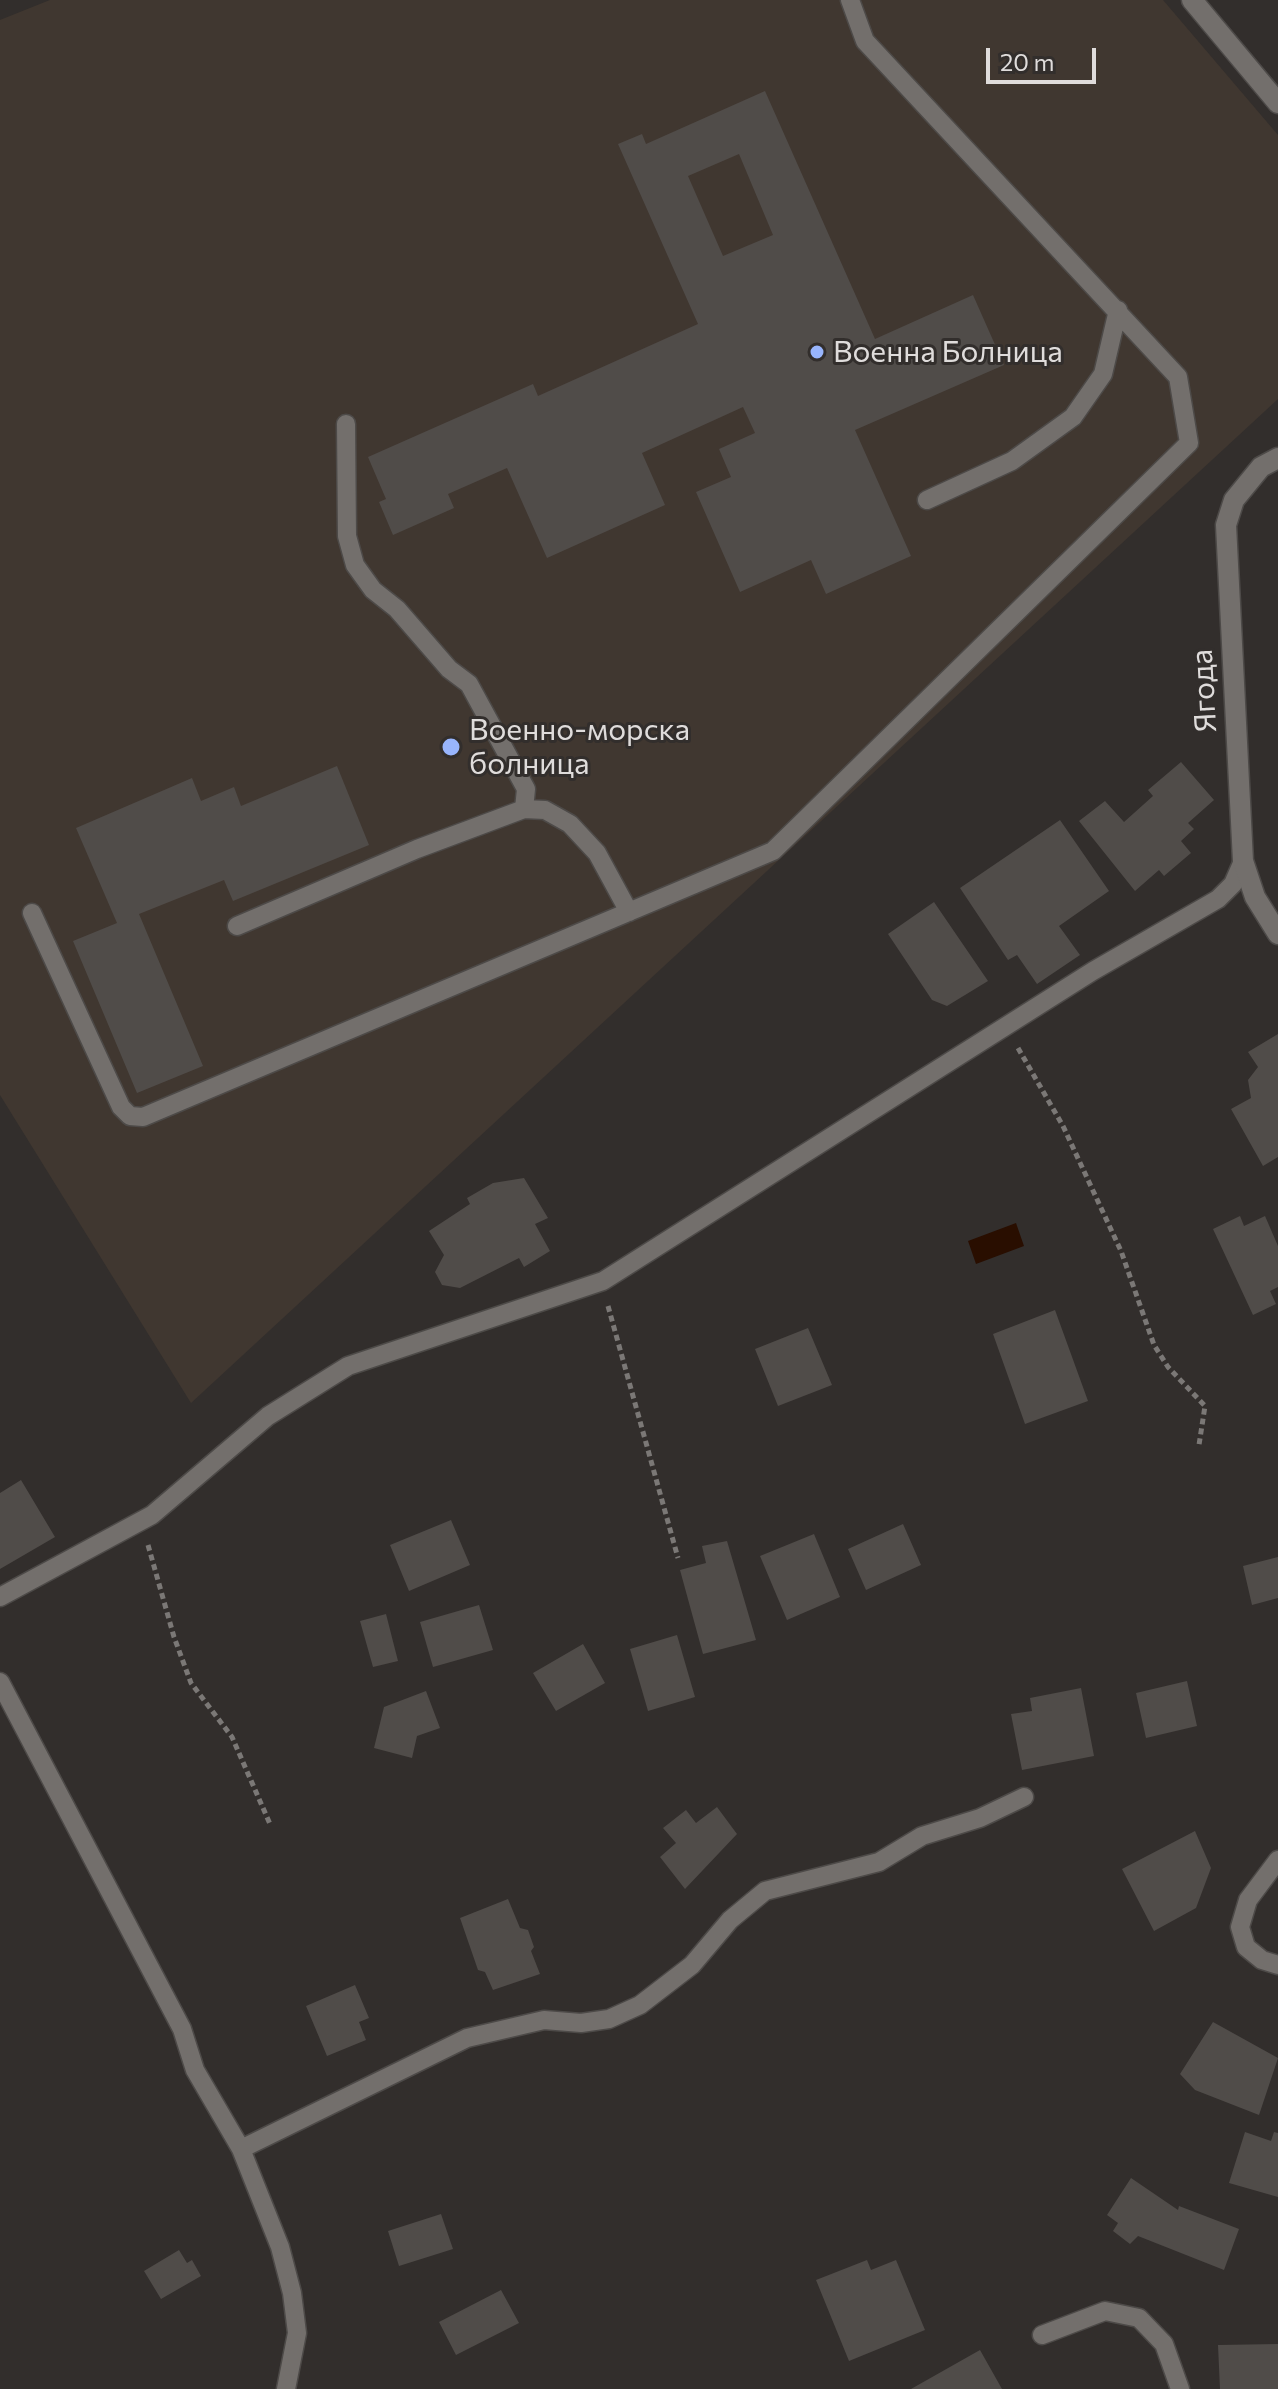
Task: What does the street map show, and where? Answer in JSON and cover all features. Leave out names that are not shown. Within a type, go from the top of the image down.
[{"type":"street","points":[[1192,0],[1278,103]]},
{"type":"street","name":"Ягода","points":[[1278,458],[1261,467],[1234,500],[1226,525],[1243,861],[1255,897],[1278,934]]},
{"type":"lane","points":[[32,913],[121,1107],[130,1116],[143,1117],[773,851],[1189,443],[1178,377],[865,41],[850,0]]},
{"type":"lane","points":[[927,500],[1012,461],[1073,417],[1103,374],[1118,310]]},
{"type":"lane","points":[[346,424],[347,536],[355,565],[373,590],[397,609],[449,669],[469,684],[526,789],[524,809]]},
{"type":"lane","points":[[237,926],[417,849],[524,809],[545,810],[570,824],[597,853],[629,912]]},
{"type":"lane","points":[[0,1597],[141,1521],[268,1416],[348,1366],[603,1281],[1093,971],[1218,899],[1233,884],[1243,861]]},
{"type":"lane","points":[[0,1682],[182,2029],[195,2070],[241,2149],[280,2247],[292,2293],[297,2333],[286,2389]]},
{"type":"lane","points":[[241,2149],[467,2038],[544,2020],[581,2023],[609,2019],[640,2005],[692,1965],[730,1920],[765,1891],[879,1862],[922,1836],[980,1818],[1024,1797]]},
{"type":"lane","points":[[1278,1860],[1248,1900],[1240,1927],[1246,1947],[1262,1960],[1278,1965]]},
{"type":"lane","points":[[1042,2335],[1105,2311],[1139,2318],[1164,2344],[1180,2389]]},
{"type":"path","points":[[1005,1027],[1070,1140],[1121,1251],[1154,1345],[1168,1367],[1205,1406],[1199,1445]]},
{"type":"path","points":[[603,1281],[613,1331],[678,1558]]},
{"type":"path","points":[[141,1521],[174,1637],[191,1683],[232,1737],[270,1824]]},
{"type":"shaded area","name":"Военно-морска болница","points":[[50,0],[1163,0],[1278,135],[1278,399],[191,1403],[0,1095],[0,20]]},
{"type":"shaded area","points":[[1016,1223],[1024,1246],[976,1264],[968,1241]]},
{"type":"building","name":"Военна Болница","points":[[765,91],[875,339],[973,295],[1004,365],[855,430],[911,556],[826,594],[811,560],[740,592],[696,492],[731,477],[719,449],[755,433],[743,407],[642,453],[665,505],[547,558],[507,468],[448,494],[454,508],[393,535],[379,502],[386,499],[368,457],[533,384],[538,396],[698,324],[618,144],[642,134],[646,144]],"holes":[[[739,154],[773,235],[723,256],[688,176]]]},
{"type":"building","points":[[1181,762],[1214,800],[1188,823],[1194,829],[1181,841],[1191,853],[1164,876],[1159,870],[1135,891],[1079,821],[1105,801],[1124,822],[1153,796],[1148,790]]},
{"type":"building","points":[[337,766],[369,845],[233,901],[224,880],[139,914],[203,1066],[137,1093],[73,941],[117,923],[76,828],[192,778],[201,801],[234,787],[241,806]]},
{"type":"building","points":[[1060,820],[1109,891],[1059,926],[1080,955],[1037,984],[1017,955],[1008,960],[960,888]]},
{"type":"building","points":[[934,902],[988,981],[947,1006],[932,1000],[888,934]]},
{"type":"building","points":[[1278,1034],[1278,1157],[1263,1166],[1231,1109],[1251,1098],[1248,1080],[1258,1067],[1248,1052]]},
{"type":"building","points":[[524,1178],[548,1218],[535,1224],[550,1251],[524,1267],[519,1258],[460,1288],[442,1285],[435,1272],[444,1255],[429,1231],[470,1204],[467,1198],[493,1183]]},
{"type":"building","points":[[1240,1216],[1244,1226],[1265,1216],[1278,1246],[1278,1287],[1270,1291],[1276,1304],[1253,1315],[1213,1229]]},
{"type":"building","points":[[1055,1310],[1088,1401],[1025,1424],[993,1334]]},
{"type":"building","points":[[808,1328],[832,1385],[778,1406],[755,1349]]},
{"type":"building","points":[[21,1480],[55,1537],[0,1569],[0,1493]]},
{"type":"building","points":[[451,1520],[470,1565],[409,1591],[390,1545]]},
{"type":"building","points":[[903,1524],[921,1565],[866,1590],[848,1549]]},
{"type":"building","points":[[814,1534],[840,1597],[787,1620],[760,1556]]},
{"type":"building","points":[[727,1541],[756,1640],[703,1654],[680,1570],[706,1563],[702,1546]]},
{"type":"building","points":[[1278,1557],[1278,1598],[1252,1605],[1243,1566]]},
{"type":"building","points":[[479,1605],[493,1650],[433,1667],[420,1622]]},
{"type":"building","points":[[386,1614],[398,1661],[373,1667],[360,1621]]},
{"type":"building","points":[[677,1635],[695,1697],[648,1711],[630,1649]]},
{"type":"building","points":[[583,1644],[605,1683],[556,1711],[533,1673]]},
{"type":"building","points":[[1187,1681],[1197,1726],[1146,1738],[1136,1693]]},
{"type":"building","points":[[1081,1688],[1094,1756],[1022,1770],[1011,1714],[1032,1711],[1030,1698]]},
{"type":"building","points":[[426,1691],[440,1728],[417,1736],[412,1758],[374,1748],[384,1707]]},
{"type":"building","points":[[717,1807],[737,1834],[685,1889],[660,1857],[676,1843],[663,1828],[686,1810],[696,1823]]},
{"type":"building","points":[[1195,1831],[1211,1868],[1196,1908],[1154,1931],[1122,1869]]},
{"type":"building","points":[[508,1899],[520,1928],[528,1930],[534,1947],[531,1951],[540,1974],[493,1990],[485,1972],[478,1970],[460,1918]]},
{"type":"building","points":[[355,1985],[369,2018],[359,2022],[366,2040],[327,2056],[306,2006]]},
{"type":"building","points":[[1213,2022],[1278,2058],[1259,2115],[1195,2090],[1180,2074]]},
{"type":"building","points":[[1245,2132],[1271,2141],[1274,2132],[1278,2133],[1278,2197],[1229,2183]]},
{"type":"building","points":[[1131,2178],[1178,2210],[1179,2206],[1239,2229],[1224,2270],[1138,2236],[1130,2244],[1113,2231],[1118,2223],[1107,2215]]},
{"type":"building","points":[[441,2214],[453,2249],[399,2266],[388,2231]]},
{"type":"building","points":[[179,2250],[187,2263],[192,2260],[201,2276],[161,2299],[144,2271]]},
{"type":"building","points":[[867,2260],[871,2270],[896,2260],[925,2330],[849,2361],[816,2280]]},
{"type":"building","points":[[501,2290],[519,2323],[456,2355],[439,2322]]},
{"type":"building","points":[[1278,2344],[1278,2389],[1220,2389],[1218,2345]]},
{"type":"building","points":[[980,2350],[1002,2389],[911,2389]]},
{"type":"place","name":"Военна Болница","points":[[817,352]]},
{"type":"place","name":"Военно-морска болница","points":[[451,747]]}]
